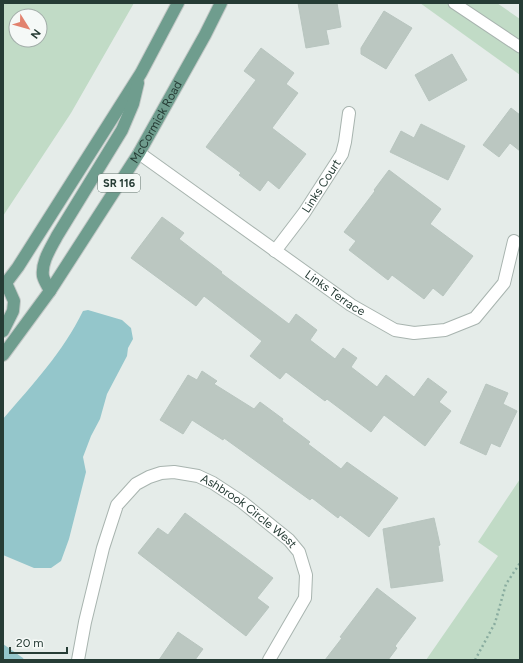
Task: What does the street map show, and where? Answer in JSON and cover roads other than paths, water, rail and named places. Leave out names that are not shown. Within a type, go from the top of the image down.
[{"type":"main road","name":"SR 116","points":[[4,284],[18,267],[141,73],[178,3]]},
{"type":"main road","name":"McCormick Road","points":[[3,355],[50,291],[139,153],[205,35],[221,3]]},
{"type":"main road","points":[[50,291],[44,276],[43,267],[48,254],[57,236],[122,130],[133,104],[141,73]]},
{"type":"main road","points":[[3,331],[13,311],[14,301],[4,284]]},
{"type":"street","name":"Links Court","points":[[275,251],[304,213],[342,154],[349,113]]},
{"type":"street","name":"Links Terrace","points":[[139,153],[351,305],[395,330],[414,333],[445,330],[475,318],[504,283],[514,241]]},
{"type":"street","name":"Ashbrook Circle West","points":[[78,660],[85,622],[112,517],[117,505],[136,484],[161,473],[174,472],[198,476],[214,483],[242,502],[288,540],[299,552],[306,575],[306,598],[269,660]]},
{"type":"lane","points":[[454,3],[520,47]]},
{"type":"water","points":[[88,310],[122,320],[131,328],[133,339],[128,348],[127,356],[107,394],[100,419],[91,436],[83,457],[86,472],[69,539],[61,561],[51,568],[34,568],[3,555],[3,419],[57,354],[83,311]]},
{"type":"water","points":[[3,644],[23,658],[24,660],[3,660]]}]
